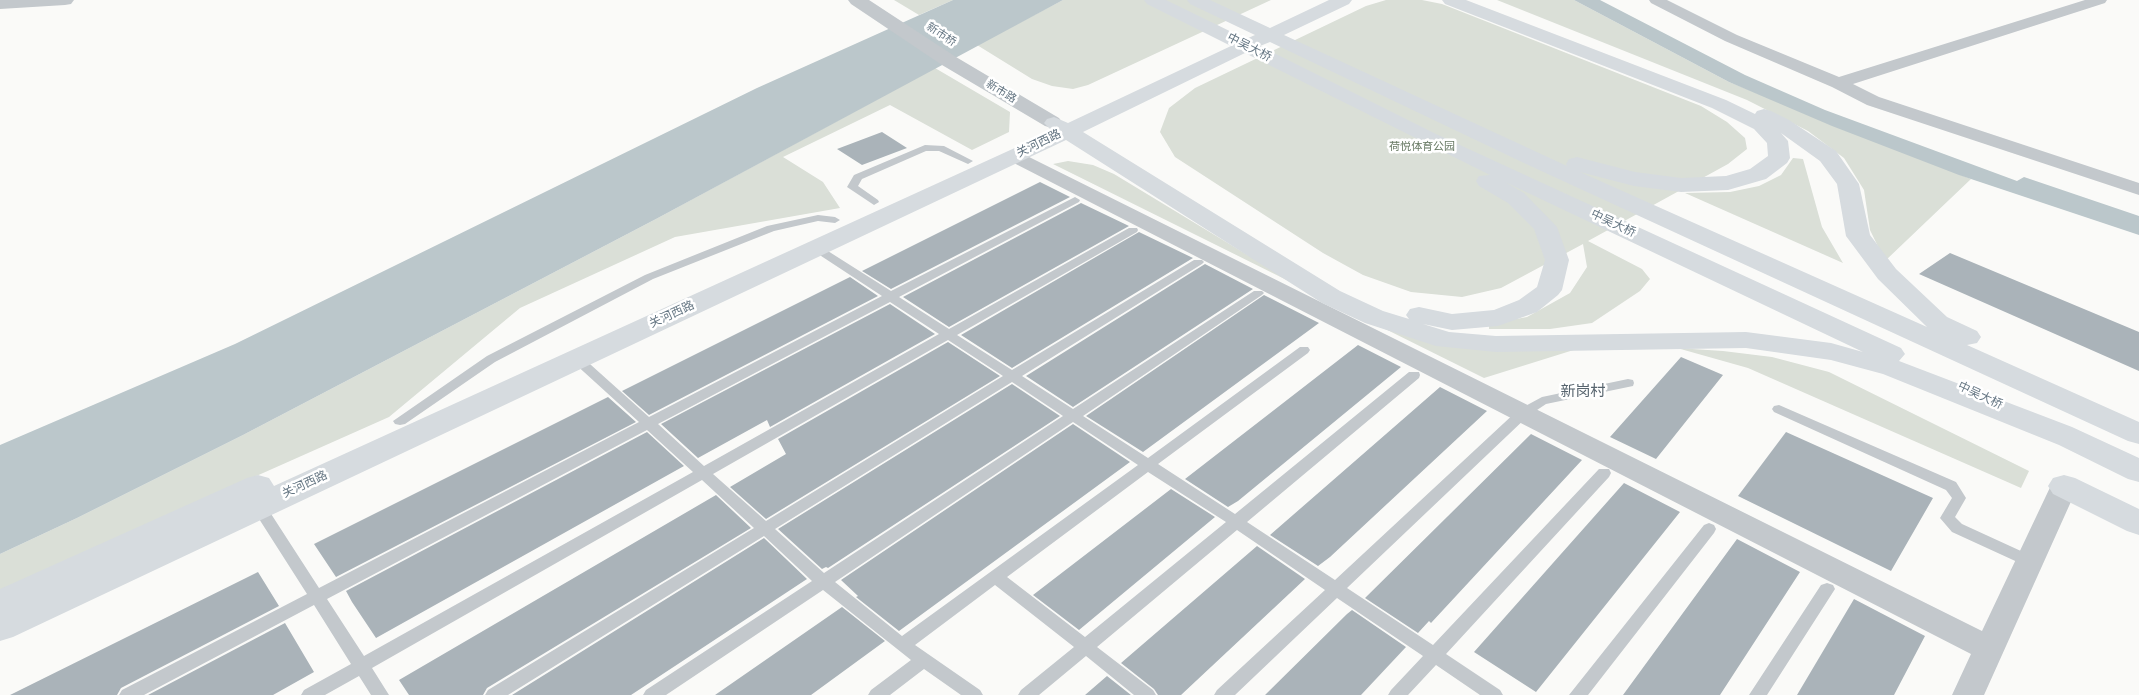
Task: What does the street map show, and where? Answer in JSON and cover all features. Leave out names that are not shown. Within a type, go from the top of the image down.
[{"type":"main road","points":[[1152,0],[1254,63],[1454,162],[1516,198],[1546,227],[1557,260],[1549,290],[1497,331]]},
{"type":"main road","name":"中吴大桥","points":[[1152,0],[1429,138],[2077,441]]},
{"type":"main road","name":"中吴大桥","points":[[1196,0],[1532,158],[2123,418]]},
{"type":"main road","points":[[1202,0],[1244,16],[1564,161],[1625,176],[1681,185],[1728,183],[1758,174],[1779,158],[1780,132]]},
{"type":"main road","name":"关河西路","points":[[0,627],[1016,156],[1068,122],[1311,0]]},
{"type":"main road","name":"关河西路","points":[[0,604],[874,202],[968,161],[1068,122],[1343,0]]},
{"type":"main road","points":[[1451,0],[1719,104],[1828,156],[1848,184],[1858,236],[1887,274],[1938,323],[2123,418],[2139,434]]},
{"type":"main road","points":[[1469,0],[1733,101],[1780,132]]},
{"type":"main road","points":[[1068,122],[1330,297],[1374,317],[1446,340],[1497,331],[1746,340],[1831,352],[1893,368],[2077,441],[2139,471]]},
{"type":"main road","points":[[2064,486],[2139,523]]},
{"type":"street","points":[[0,4],[64,0]]},
{"type":"street","points":[[857,0],[899,17]]},
{"type":"street","points":[[885,0],[899,17]]},
{"type":"street","points":[[1656,0],[1731,38],[1838,83],[1873,101],[2139,189]]},
{"type":"street","points":[[1838,83],[2100,0]]},
{"type":"street","name":"新市桥","points":[[899,17],[949,61]]},
{"type":"street","name":"新市路","points":[[970,54],[1068,122]]},
{"type":"street","name":"新市路","points":[[949,61],[1068,122]]},
{"type":"street","points":[[1016,156],[1989,649]]},
{"type":"street","points":[[1968,695],[2064,486]]},
{"type":"lane","points":[[874,202],[852,187],[858,177],[925,148],[941,148],[968,161]]},
{"type":"lane","points":[[128,695],[1075,200]]},
{"type":"lane","points":[[310,695],[1133,230]]},
{"type":"lane","points":[[816,248],[1236,522],[1494,695]]},
{"type":"lane","points":[[494,695],[1198,262]]},
{"type":"lane","points":[[652,695],[1258,293]]},
{"type":"lane","points":[[902,645],[1304,350]]},
{"type":"lane","points":[[577,359],[823,581],[902,645],[974,695]]},
{"type":"lane","points":[[1027,695],[1414,376]]},
{"type":"lane","points":[[1223,695],[1523,413],[1542,400],[1628,383]]},
{"type":"lane","points":[[1779,409],[1951,486],[1959,498],[1947,518],[1957,528],[2029,561]]},
{"type":"lane","points":[[1396,695],[1604,473]]},
{"type":"lane","points":[[259,507],[380,695]]},
{"type":"lane","points":[[1578,695],[1709,529]]},
{"type":"lane","points":[[995,576],[1147,695]]},
{"type":"lane","points":[[1758,695],[1827,588]]},
{"type":"lane","points":[[877,695],[923,660]]},
{"type":"green space","points":[[894,0],[953,0],[919,15]]},
{"type":"green space","points":[[1063,0],[1271,0],[1088,85],[1073,89],[1052,86],[1032,79],[977,45]]},
{"type":"green space","name":"荷悦体育公园","points":[[1386,0],[1422,0],[1442,4],[1701,106],[1727,122],[1745,138],[1747,149],[1728,164],[1588,241],[1642,269],[1650,279],[1640,291],[1592,323],[1550,329],[1489,329],[1489,324],[1527,317],[1570,293],[1587,267],[1583,244],[1501,288],[1462,297],[1411,292],[1363,275],[1323,253],[1175,157],[1160,132],[1169,108],[1195,88],[1366,6]]},
{"type":"green space","points":[[1497,0],[1574,0],[1729,82],[1971,179],[1885,261],[1870,230],[1864,190],[1844,158],[1808,131],[1747,100]]},
{"type":"green space","points":[[935,68],[1010,112],[1009,132],[972,150],[890,105],[783,157],[823,182],[840,208],[675,237],[520,308],[389,417],[0,590],[0,554],[77,518],[243,435],[656,219]]},
{"type":"green space","points":[[1793,158],[1803,159],[1822,227],[1843,263],[1685,193],[1730,192],[1759,186],[1781,175]]},
{"type":"green space","points":[[1068,161],[1093,165],[1114,174],[1246,254],[1418,336],[1580,348],[1484,378],[1053,164]]},
{"type":"green space","points":[[1677,348],[1772,357],[1829,372],[2029,471],[2021,488],[1748,368]]},
{"type":"shaded area","points":[[953,0],[1063,0],[656,219],[243,435],[77,518],[0,554],[0,445],[235,344],[757,88]]},
{"type":"shaded area","points":[[1574,0],[1600,0],[1745,75],[1825,110],[2017,181],[2024,177],[2139,216],[2139,235],[1959,175],[1832,126],[1729,82]]},
{"type":"building","points":[[882,132],[907,148],[862,165],[837,149]]},
{"type":"building","points":[[1040,182],[1070,197],[891,289],[862,271]]},
{"type":"building","points":[[1081,203],[1129,226],[949,327],[903,297]]},
{"type":"building","points":[[1139,232],[1193,258],[1012,368],[961,335]]},
{"type":"building","points":[[1950,253],[2139,332],[2139,371],[1919,274]]},
{"type":"building","points":[[1205,264],[1253,289],[1073,407],[1026,376]]},
{"type":"building","points":[[850,277],[878,296],[649,415],[622,391]]},
{"type":"building","points":[[1264,295],[1319,323],[1143,452],[1086,416]]},
{"type":"building","points":[[890,304],[935,334],[770,427],[767,420],[698,458],[661,424]]},
{"type":"building","points":[[948,342],[1000,376],[766,519],[730,487],[786,454],[778,439]]},
{"type":"building","points":[[1358,345],[1401,367],[1238,501],[1228,507],[1185,479]]},
{"type":"building","points":[[1681,357],[1723,375],[1656,459],[1610,437]]},
{"type":"building","points":[[1012,384],[1060,416],[828,568],[822,569],[778,529]]},
{"type":"building","points":[[1440,387],[1487,411],[1330,557],[1318,566],[1270,535]]},
{"type":"building","points":[[608,397],[636,422],[336,577],[314,544]]},
{"type":"building","points":[[1073,424],[1130,462],[899,631],[856,597],[858,596],[841,580]]},
{"type":"building","points":[[647,432],[684,466],[376,638],[352,602],[346,591]]},
{"type":"building","points":[[1786,432],[1933,498],[1891,571],[1738,496]]},
{"type":"building","points":[[1531,434],[1582,460],[1431,623],[1429,621],[1418,633],[1365,598]]},
{"type":"building","points":[[1624,483],[1680,512],[1536,692],[1474,652]]},
{"type":"building","points":[[1171,489],[1215,517],[1079,630],[1033,595]]},
{"type":"building","points":[[716,495],[751,528],[487,688],[483,695],[409,695],[399,680]]},
{"type":"building","points":[[764,538],[807,579],[631,695],[512,695]]},
{"type":"building","points":[[1737,539],[1800,572],[1720,695],[1623,695]]},
{"type":"building","points":[[1257,546],[1305,579],[1181,695],[1158,695],[1154,689],[1121,663]]},
{"type":"building","points":[[258,572],[279,606],[121,688],[117,695],[10,695]]},
{"type":"building","points":[[1854,599],[1925,636],[1894,695],[1797,695]]},
{"type":"building","points":[[842,607],[885,641],[811,695],[715,695]]},
{"type":"building","points":[[1352,610],[1406,647],[1361,695],[1265,695],[1347,614]]},
{"type":"building","points":[[285,623],[314,672],[273,695],[148,695]]},
{"type":"building","points":[[1107,676],[1131,695],[1085,695]]},
{"type":"district","name":"新岗村","points":[[1583,392]]}]
